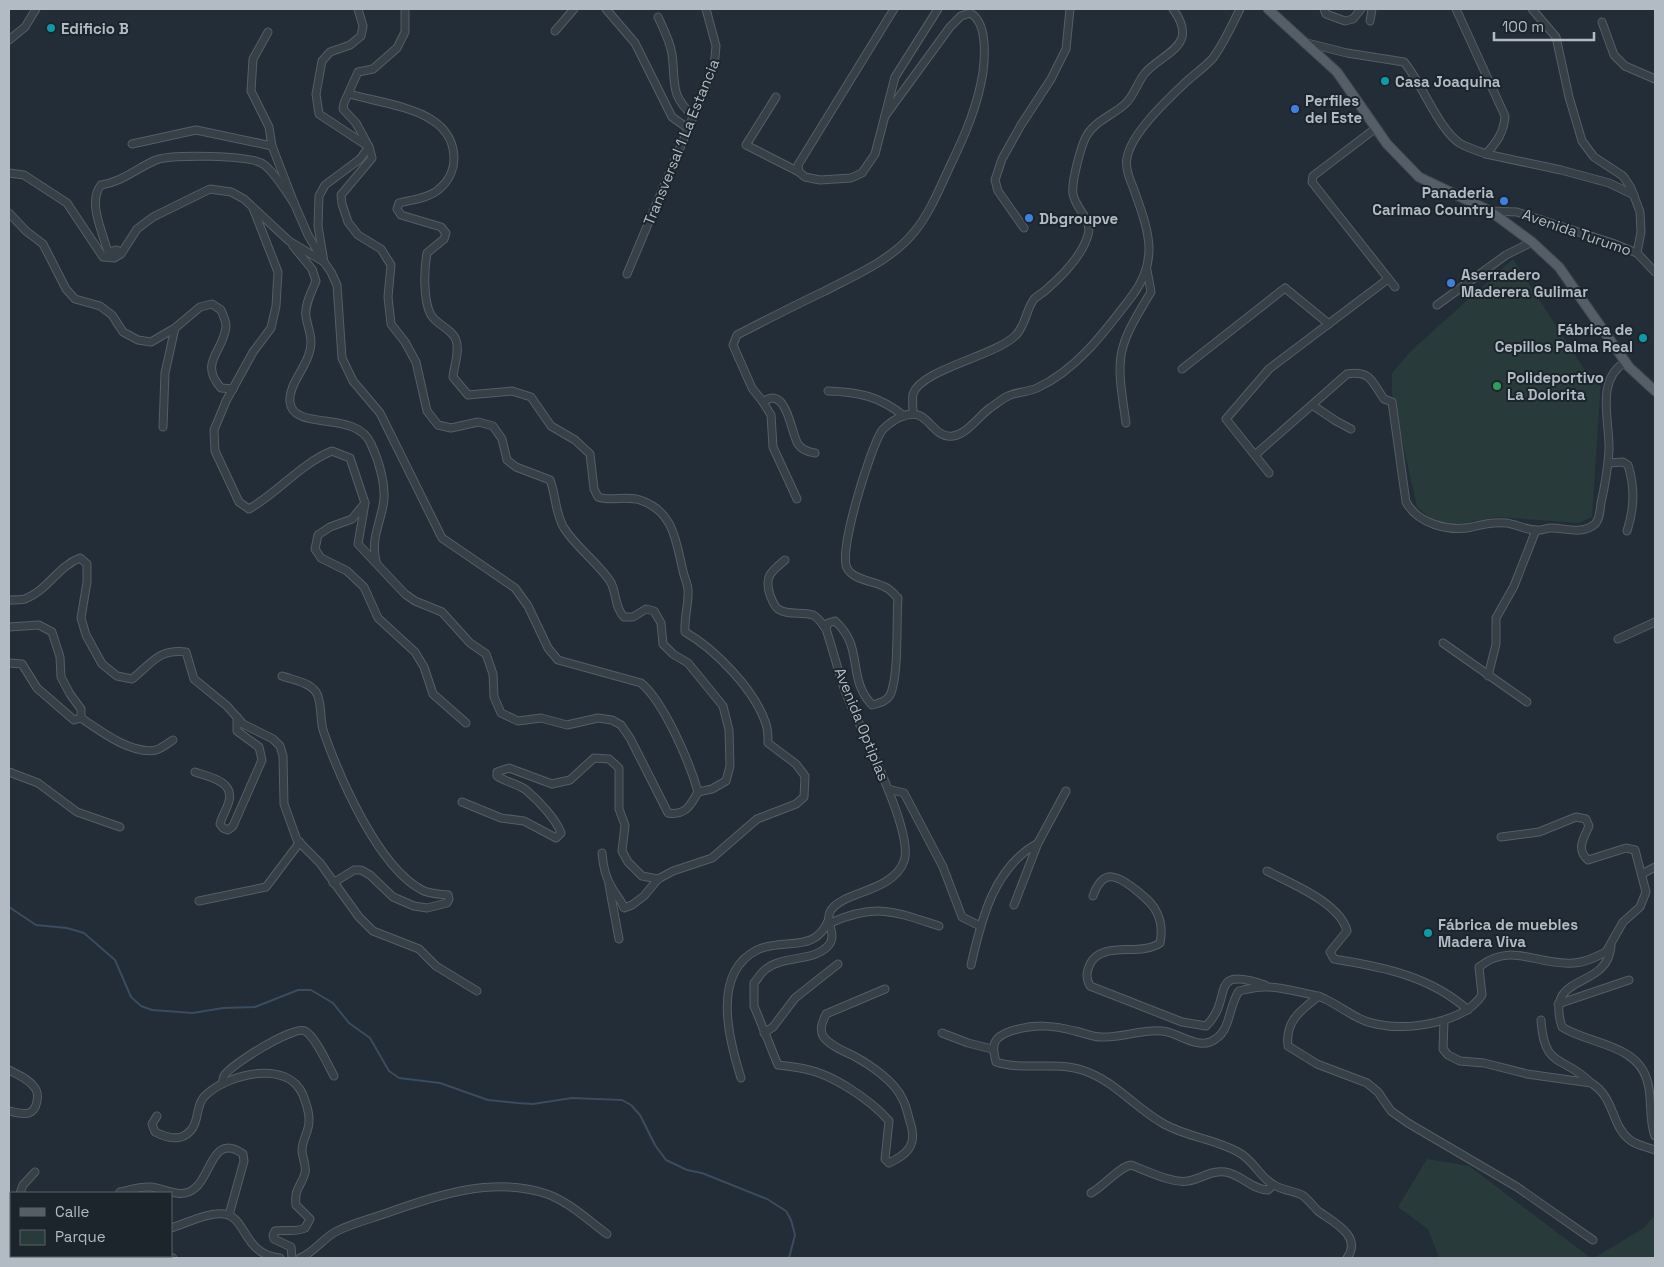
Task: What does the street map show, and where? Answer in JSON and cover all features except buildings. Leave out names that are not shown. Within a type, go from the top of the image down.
[{"type":"main road","points":[[1268,9],[1337,72],[1387,144],[1419,177],[1490,211],[1532,242],[1559,266],[1625,362],[1655,391]]},
{"type":"street","points":[[9,40],[25,27],[36,9]]},
{"type":"street","points":[[358,9],[363,26],[361,36],[350,45],[330,52],[322,61],[316,94],[319,114],[369,147]]},
{"type":"street","points":[[252,206],[278,272],[276,306],[271,328],[254,352],[233,389],[214,430],[216,451],[239,502],[249,509],[264,500],[314,458],[332,451],[350,458],[365,503],[358,544],[405,594],[415,601],[442,612],[470,643],[486,654],[491,662],[494,697],[502,713],[518,721],[541,718],[567,725],[598,718],[612,720],[621,725],[630,738],[668,813],[677,814],[685,811],[698,792],[712,789],[726,781],[730,766],[729,730],[723,706],[688,664],[673,654],[663,644],[662,623],[654,611],[646,609],[633,617],[624,616],[618,611],[610,582],[565,528],[558,513],[555,493],[550,480],[516,467],[507,460],[502,439],[493,426],[478,422],[451,428],[438,425],[427,411],[416,362],[405,342],[391,324],[388,298],[391,265],[381,249],[358,235],[348,222],[341,195],[347,185],[372,158],[369,147],[356,124],[344,109],[344,103],[358,72],[373,69],[397,48],[405,32],[405,9]]},
{"type":"street","points":[[555,31],[574,9]]},
{"type":"street","points":[[606,9],[635,43],[672,117],[689,129]]},
{"type":"street","name":"Transversal 1 La Estancia","points":[[627,274],[714,67],[717,53],[706,9]]},
{"type":"street","points":[[799,172],[798,165],[894,9]]},
{"type":"street","points":[[776,97],[746,145],[799,172],[805,177],[820,180],[851,178],[862,173],[875,154],[895,77],[938,9]]},
{"type":"street","points":[[1024,228],[998,191],[995,180],[1007,150],[1021,125],[1052,79],[1066,48],[1070,9]]},
{"type":"street","points":[[1147,270],[1123,307],[1096,341],[1066,370],[1037,388],[1008,397],[981,414],[965,430],[953,436],[941,434],[921,415],[914,413],[913,395],[917,387],[931,377],[1007,343],[1018,334],[1035,298],[1059,278],[1072,263],[1089,235],[1086,220],[1072,192],[1082,145],[1087,134],[1094,127],[1125,105],[1146,72],[1173,53],[1180,41],[1182,31],[1180,19],[1173,9]]},
{"type":"street","points":[[1126,423],[1118,372],[1119,359],[1128,331],[1152,292],[1147,270],[1150,252],[1146,223],[1128,174],[1126,158],[1133,142],[1155,114],[1212,58],[1240,9]]},
{"type":"street","points":[[1324,9],[1326,14],[1345,21],[1353,19],[1361,9]]},
{"type":"street","points":[[1370,21],[1372,9]]},
{"type":"street","points":[[1456,9],[1505,116],[1504,127],[1498,141],[1486,154]]},
{"type":"street","points":[[1532,9],[1556,37],[1569,97],[1582,141],[1594,157],[1623,176],[1634,195],[1640,212],[1641,232],[1637,253]]},
{"type":"street","points":[[797,499],[773,447],[771,415],[752,388],[733,345],[736,335],[876,265],[899,249],[916,230],[931,206],[965,135],[980,89],[985,60],[981,25],[976,16],[970,13],[961,16],[950,27],[885,116]]},
{"type":"street","points":[[658,17],[672,53],[672,84],[676,96],[681,106],[694,118]]},
{"type":"street","points":[[1602,22],[1614,55],[1625,66],[1655,79]]},
{"type":"street","points":[[268,32],[254,58],[251,91],[269,127],[272,146],[308,235],[337,285],[342,358],[346,370],[380,412],[442,538],[515,588],[528,606],[548,648],[558,660],[641,683],[652,692],[672,730],[698,792]]},
{"type":"street","points":[[1305,43],[1347,53],[1404,62],[1415,74],[1443,126],[1460,143],[1486,154],[1561,170],[1609,183],[1634,195]]},
{"type":"street","points":[[349,94],[401,108],[433,120],[451,138],[455,157],[451,178],[437,192],[398,203],[397,209],[401,214],[441,227],[446,233],[444,239],[427,253],[424,267],[425,288],[431,315],[455,337],[458,350],[453,378],[468,395],[512,392],[531,397],[551,426],[575,440],[590,454],[594,489],[598,497],[606,500],[639,499],[657,509],[669,522],[676,534],[688,589],[684,616],[685,632],[704,643],[751,694],[767,724],[768,743],[796,764],[805,776],[804,797],[796,804],[757,820],[712,858],[672,870],[658,879],[644,896],[632,905],[624,908],[603,869],[602,853]]},
{"type":"street","points":[[1376,128],[1313,176],[1312,182],[1394,287]]},
{"type":"street","points":[[132,144],[196,130],[272,146]]},
{"type":"street","points":[[324,262],[318,226],[319,196],[325,185],[360,159],[369,147]]},
{"type":"street","points":[[117,250],[108,252],[95,202],[96,192],[101,185],[112,183],[157,159],[171,157],[251,159],[264,164],[294,203]]},
{"type":"street","points":[[9,173],[24,175],[67,203],[102,257],[114,258],[121,254],[137,229],[153,217],[210,189],[231,192],[252,206],[289,241],[312,268],[316,281],[308,300],[305,315],[312,336],[310,351],[290,395],[290,404],[294,412],[302,419],[323,419],[355,426],[370,441],[382,476],[384,505],[376,530],[373,548],[376,562]]},
{"type":"street","name":"Avenida Turumo","points":[[1490,211],[1510,211],[1542,219],[1637,253],[1655,272]]},
{"type":"street","points":[[9,213],[26,231],[43,244],[75,299],[100,306],[112,315],[123,332],[138,340],[151,342],[175,328],[200,307],[212,304],[221,310],[226,325],[211,364],[214,379],[221,388],[233,389]]},
{"type":"street","points":[[289,241],[324,262]]},
{"type":"street","points":[[1437,305],[1506,255],[1532,242]]},
{"type":"street","points":[[1269,473],[1226,419],[1269,370],[1388,279]]},
{"type":"street","points":[[1182,370],[1285,288],[1329,324]]},
{"type":"street","points":[[163,427],[165,372],[175,328]]},
{"type":"street","points":[[1255,456],[1346,374],[1364,374],[1372,378],[1384,400],[1392,402],[1406,502],[1411,512],[1439,526],[1460,529],[1487,524],[1508,523],[1536,530],[1551,528],[1580,531],[1590,528],[1598,521],[1608,463],[1606,410],[1609,380],[1616,368],[1625,362]]},
{"type":"street","points":[[828,391],[851,392],[873,397],[887,403],[904,416]]},
{"type":"street","points":[[763,402],[768,398],[774,398],[779,402],[788,413],[797,444],[806,452],[815,454]]},
{"type":"street","points":[[1312,404],[1336,422],[1351,429]]},
{"type":"street","name":"Avenida Optiplas","points":[[741,1078],[733,1051],[727,1012],[729,984],[736,969],[745,958],[758,949],[804,942],[818,937],[829,921],[831,910],[842,902],[880,885],[895,875],[904,860],[906,847],[888,789],[846,691],[826,629],[828,623],[835,621],[842,627],[854,650],[858,684],[872,705],[882,703],[890,694],[894,675],[898,598],[887,587],[853,575],[846,568],[845,551],[850,521],[881,431],[904,416],[914,413]]},
{"type":"street","points":[[1608,463],[1623,462],[1628,465],[1632,477],[1632,516],[1627,531]]},
{"type":"street","points":[[365,503],[352,519],[330,527],[318,535],[315,549],[321,558],[347,571],[364,588],[378,618],[415,652],[424,667],[433,694],[466,722]]},
{"type":"street","points":[[1488,676],[1496,644],[1496,618],[1514,586],[1536,530]]},
{"type":"street","points":[[9,600],[25,598],[54,578],[68,562],[80,558],[86,564],[87,582],[81,618],[86,635],[102,664],[117,676],[132,678],[159,654],[174,651],[186,652],[194,678],[227,706],[243,724],[273,739],[280,746],[283,756],[284,804],[300,842],[320,863],[359,918],[373,931],[419,949],[436,966],[477,991]]},
{"type":"street","points":[[785,560],[769,574],[767,585],[773,602],[778,609],[790,613],[811,614],[819,618],[826,629]]},
{"type":"street","points":[[1618,638],[1655,622]]},
{"type":"street","points":[[9,627],[39,624],[52,632],[60,657],[61,677],[81,709],[81,718]]},
{"type":"street","points":[[1443,643],[1527,702]]},
{"type":"street","points":[[9,663],[22,664],[37,688],[74,720],[81,718],[108,736],[127,745],[152,750],[159,749],[173,740]]},
{"type":"street","points":[[282,676],[309,686],[316,693],[323,732],[367,831],[403,876],[422,890],[448,895],[449,899],[447,903],[427,908],[414,906],[393,897],[370,875],[361,870],[354,870],[333,883]]},
{"type":"street","points":[[195,772],[225,784],[228,789],[229,800],[220,824],[228,830],[233,826],[262,760],[259,747],[237,731],[235,724],[237,717]]},
{"type":"street","points":[[462,802],[501,818],[524,821],[556,838],[562,834],[560,829],[542,808],[525,789],[497,776],[498,772],[508,768],[552,784],[570,780],[594,758],[609,759],[620,768],[620,809],[625,825],[622,851],[628,862],[642,876],[658,879]]},
{"type":"street","points":[[9,772],[38,783],[77,812],[120,827]]},
{"type":"street","points":[[888,789],[904,793],[943,867],[962,917],[980,926]]},
{"type":"street","points":[[1014,905],[1038,843],[1066,791]]},
{"type":"street","points":[[1093,896],[1097,885],[1104,878],[1112,876],[1122,878],[1150,902],[1158,914],[1163,932],[1160,943],[1152,949],[1101,952],[1093,957],[1087,971],[1087,980],[1090,986],[1182,1022],[1206,1026],[1214,1017],[1226,984],[1238,977],[1268,986],[1319,996],[1354,1016],[1376,1024],[1401,1026],[1444,1021],[1468,1010],[1476,1004],[1482,995],[1479,967],[1498,955],[1519,955],[1573,963],[1606,952],[1623,922],[1640,907],[1646,892],[1635,850],[1626,848],[1588,860],[1582,854],[1580,848],[1589,826],[1586,819],[1576,817],[1539,832],[1501,837]]},
{"type":"street","points":[[199,900],[266,887],[300,842]]},
{"type":"street","points":[[971,965],[980,926],[998,882],[1023,851],[1038,843]]},
{"type":"street","points":[[1642,874],[1655,867]]},
{"type":"street","points":[[1266,871],[1328,905],[1344,920],[1347,931],[1330,952],[1334,959],[1382,966],[1405,974],[1441,990],[1468,1010]]},
{"type":"street","points":[[607,878],[620,939]]},
{"type":"street","points":[[885,990],[826,1014],[821,1025],[823,1036],[838,1048],[865,1062],[896,1089],[903,1100],[912,1131],[912,1145],[904,1156],[889,1163],[885,1159],[884,1148],[889,1120],[878,1108],[835,1081],[807,1069],[778,1065],[754,1006],[754,983],[767,968],[797,957],[819,954],[830,944],[834,933],[829,921],[854,912],[870,910],[892,911],[939,926]]},
{"type":"street","points":[[1611,943],[1607,963],[1602,969],[1570,987],[1561,996],[1558,1004],[1562,1027],[1573,1034],[1618,1049],[1635,1061],[1644,1071],[1648,1086],[1651,1123],[1655,1136]]},
{"type":"street","points":[[764,1033],[773,1027],[795,998],[838,964]]},
{"type":"street","points":[[1558,1004],[1629,980]]},
{"type":"street","points":[[1268,986],[1238,992],[1233,1000],[1230,1017],[1222,1035],[1208,1043],[1193,1042],[1178,1034],[1161,1031],[1119,1037],[1098,1037],[1042,1025],[1002,1034],[994,1041],[992,1048],[996,1062],[1006,1066],[1082,1070],[1106,1081],[1164,1124],[1245,1156],[1252,1161],[1262,1175],[1273,1185],[1303,1196],[1317,1210],[1347,1232],[1352,1242],[1350,1253],[1346,1258]]},
{"type":"street","points":[[1319,996],[1298,1012],[1290,1024],[1287,1036],[1288,1046],[1317,1064],[1352,1075],[1367,1083],[1378,1092],[1391,1111],[1408,1123],[1518,1187],[1593,1240]]},
{"type":"street","points":[[1541,1020],[1545,1048],[1557,1061],[1583,1075],[1600,1088],[1625,1135],[1631,1141],[1655,1150]]},
{"type":"street","points":[[1444,1021],[1443,1049],[1448,1055],[1460,1061],[1484,1063],[1527,1074],[1591,1083]]},
{"type":"street","points":[[222,1084],[224,1076],[232,1068],[281,1036],[299,1029],[311,1035],[334,1076]]},
{"type":"street","points":[[942,1033],[968,1043],[992,1048]]},
{"type":"street","points":[[9,1070],[28,1080],[37,1090],[38,1099],[34,1110],[28,1113],[9,1111]]},
{"type":"street","points":[[157,1116],[152,1124],[155,1132],[178,1138],[186,1134],[196,1121],[201,1100],[214,1087],[243,1076],[283,1074],[296,1083],[302,1094],[309,1119],[302,1145],[306,1169],[296,1188],[295,1198],[298,1209],[310,1219],[305,1228],[292,1232],[275,1231],[273,1235],[274,1239],[291,1247],[292,1258]]},
{"type":"street","points":[[172,1193],[188,1192],[200,1183],[215,1154],[229,1148],[238,1150],[243,1154],[244,1161],[229,1215]]},
{"type":"street","points":[[1091,1193],[1107,1183],[1125,1166],[1131,1165],[1186,1182],[1212,1172],[1225,1172],[1237,1175],[1262,1190],[1268,1190],[1273,1185]]},
{"type":"street","points":[[20,1192],[23,1185],[35,1172]]},
{"type":"street","points":[[120,1192],[142,1187],[168,1192]]},
{"type":"street","points":[[300,1258],[309,1254],[336,1232],[359,1222],[437,1196],[496,1187],[528,1189],[548,1195],[564,1202],[607,1234]]},
{"type":"street","points":[[172,1228],[210,1216],[229,1215],[236,1220],[255,1249],[264,1255],[280,1258]]},
{"type":"green space","name":"Polideportivo La Dolorita","points":[[1513,259],[1588,375],[1601,379],[1592,517],[1579,523],[1499,517],[1441,527],[1417,507],[1392,393],[1392,373],[1411,351]]},
{"type":"green space","points":[[1427,1159],[1469,1166],[1591,1258],[1439,1258],[1428,1229],[1398,1207]]},
{"type":"green space","points":[[1655,1215],[1655,1258],[1594,1258],[1644,1228]]},
{"type":"waterway","points":[[9,907],[36,925],[67,928],[84,933],[115,960],[131,997],[141,1006],[152,1010],[193,1013],[223,1008],[255,1007],[298,990],[311,990],[333,1003],[349,1023],[370,1038],[389,1071],[399,1078],[440,1083],[488,1100],[517,1103],[533,1104],[572,1098],[622,1100],[631,1105],[640,1115],[655,1145],[666,1160],[687,1170],[702,1173],[767,1199],[786,1211],[791,1220],[795,1235],[789,1258]]},
{"type":"place","name":"Edificio B","points":[[51,28]]},
{"type":"place","name":"Casa Joaquina","points":[[1385,81]]},
{"type":"place","name":"Perfiles del Este","points":[[1295,109]]},
{"type":"place","name":"Panaderia Carimao Country","points":[[1504,201]]},
{"type":"place","name":"Dbgroupve","points":[[1029,218]]},
{"type":"place","name":"Aserradero Maderera Gulimar","points":[[1451,283]]},
{"type":"place","name":"Fábrica de Cepillos Palma Real","points":[[1643,338]]},
{"type":"place","name":"Polideportivo La Dolorita","points":[[1497,386]]},
{"type":"place","name":"Fábrica de muebles Madera Viva","points":[[1428,933]]}]
